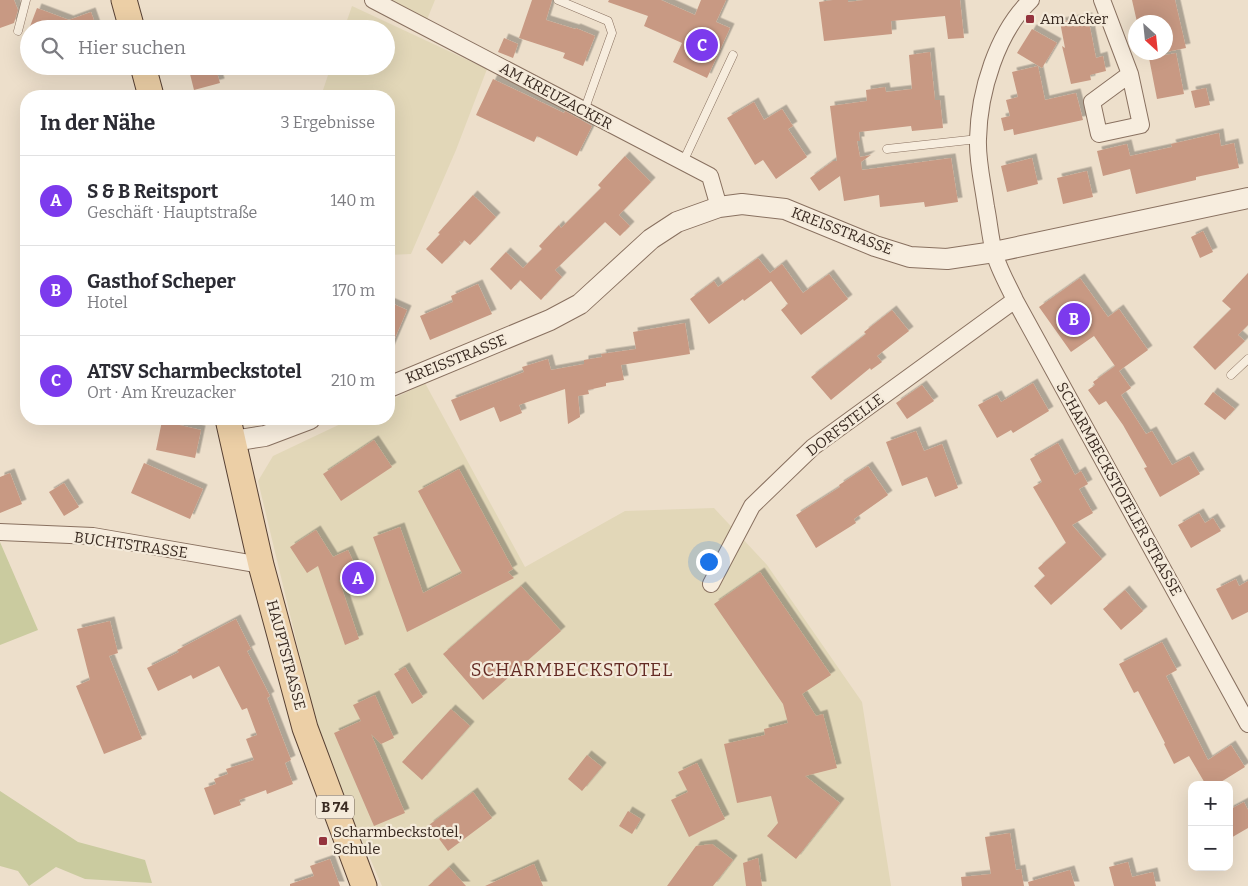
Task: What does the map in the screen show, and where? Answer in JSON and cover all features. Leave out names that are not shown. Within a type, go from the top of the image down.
[{"type":"main road","points":[[124,0],[130,20]]},
{"type":"main road","points":[[146,75],[150,90]]},
{"type":"main road","name":"HAUPTSTRASSE","points":[[230,430],[261,565],[305,728],[364,886]]},
{"type":"street","name":"AM KREUZACKER","points":[[374,0],[710,176],[719,207]]},
{"type":"street","points":[[994,252],[979,158],[978,139],[983,92],[999,48],[1012,23],[1022,9],[1032,0]]},
{"type":"street","points":[[1102,0],[1130,74]]},
{"type":"street","name":"KREISSTRASSE","points":[[395,385],[550,320],[580,304],[658,235],[676,222],[719,207],[742,204],[785,209],[874,246],[910,257],[947,259],[994,252],[1248,198]]},
{"type":"street","name":"SCHARMBECKSTOTELER STRASSE","points":[[994,252],[1016,300],[1248,724]]},
{"type":"street","name":"DORFSTELLE","points":[[711,584],[752,506],[813,447],[1016,300]]},
{"type":"street","points":[[230,430],[265,436],[294,425]]},
{"type":"street","name":"BUCHTSTRASSE","points":[[0,532],[93,536],[261,565]]},
{"type":"lane","points":[[21,20],[26,0]]},
{"type":"lane","points":[[558,0],[608,21],[611,28],[612,33],[584,111]]},
{"type":"lane","points":[[18,31],[20,23]]},
{"type":"lane","points":[[683,162],[733,55]]},
{"type":"lane","points":[[887,149],[978,139]]},
{"type":"lane","points":[[1230,375],[1248,358]]},
{"type":"shaded area","points":[[386,0],[435,0],[426,22]]},
{"type":"shaded area","points":[[352,6],[382,20],[347,20]]},
{"type":"shaded area","points":[[395,26],[487,69],[456,150],[411,254],[395,255],[395,90],[323,90],[328,75],[395,75]]},
{"type":"shaded area","points":[[425,383],[525,567],[625,511],[714,508],[767,565],[862,702],[891,886],[382,886],[321,744],[258,481],[273,456],[338,425],[395,425],[395,398]]},
{"type":"green space","points":[[0,542],[38,630],[0,645]]},
{"type":"green space","points":[[0,791],[78,842],[145,860],[152,883],[85,879],[56,867],[29,886],[18,871],[0,866]]},
{"type":"building","points":[[0,0],[14,0],[18,10],[14,23],[0,28]]},
{"type":"building","points":[[532,0],[552,0],[546,20],[576,28],[595,36],[583,66],[563,58],[565,53],[519,38]]},
{"type":"building","points":[[609,0],[661,0],[695,15],[701,0],[726,0],[716,22],[730,28],[707,78],[673,62],[682,43],[644,26],[648,16],[608,2]]},
{"type":"building","points":[[848,0],[848,2],[864,0],[960,0],[964,38],[948,39],[945,16],[891,21],[892,34],[824,41],[819,2]]},
{"type":"building","points":[[1132,0],[1175,0],[1186,48],[1173,51],[1173,15],[1135,15]]},
{"type":"building","points":[[37,8],[69,20],[32,20]]},
{"type":"building","points":[[91,12],[94,20],[69,20]]},
{"type":"building","points":[[1088,17],[1096,58],[1103,56],[1106,71],[1090,75],[1091,80],[1071,84],[1062,46],[1065,48],[1060,22]]},
{"type":"building","points":[[1032,29],[1057,43],[1042,68],[1017,53]]},
{"type":"building","points":[[504,38],[518,44],[513,58],[498,52]]},
{"type":"building","points":[[930,52],[935,100],[940,100],[943,128],[912,131],[911,126],[859,132],[860,141],[857,141],[860,157],[871,155],[861,162],[862,170],[951,158],[958,202],[925,207],[924,202],[880,207],[879,195],[844,201],[840,176],[819,191],[810,178],[833,161],[837,161],[830,106],[867,101],[866,90],[885,87],[886,92],[912,89],[909,55]]},
{"type":"building","points":[[1176,53],[1184,94],[1157,99],[1149,60],[1173,60],[1173,54]]},
{"type":"building","points":[[1038,66],[1045,100],[1076,93],[1083,120],[1014,135],[1013,129],[1004,131],[1001,118],[1010,116],[1006,100],[1018,97],[1012,72]]},
{"type":"building","points":[[190,75],[218,75],[220,83],[194,90]]},
{"type":"building","points":[[493,79],[564,113],[565,111],[592,126],[577,156],[537,136],[534,142],[476,115]]},
{"type":"building","points":[[1206,88],[1210,105],[1195,108],[1191,91]]},
{"type":"building","points":[[754,102],[764,120],[782,109],[793,126],[788,129],[807,157],[776,179],[763,160],[755,165],[727,118]]},
{"type":"building","points":[[1219,133],[1221,146],[1234,143],[1239,168],[1196,177],[1196,180],[1136,194],[1130,169],[1103,176],[1097,151],[1127,144],[1130,156],[1172,147],[1171,144]]},
{"type":"building","points":[[625,156],[651,182],[619,215],[630,226],[620,236],[605,222],[555,270],[562,277],[541,300],[520,280],[511,290],[490,269],[506,252],[523,268],[542,249],[539,246],[559,225],[561,228],[601,188],[598,185]]},
{"type":"building","points":[[1032,158],[1038,184],[1007,192],[1001,166]]},
{"type":"building","points":[[1087,171],[1093,197],[1063,204],[1057,178]]},
{"type":"building","points":[[473,195],[496,217],[470,245],[464,240],[462,243],[459,241],[461,244],[442,264],[426,249]]},
{"type":"building","points":[[1203,231],[1213,252],[1200,258],[1191,237]]},
{"type":"building","points":[[758,258],[770,273],[782,264],[803,293],[829,274],[848,299],[801,335],[781,310],[788,304],[771,281],[709,324],[690,299],[714,281],[718,287]]},
{"type":"building","points":[[1248,273],[1248,325],[1238,335],[1245,341],[1215,370],[1193,347],[1231,309],[1222,301]]},
{"type":"building","points":[[1080,278],[1108,317],[1119,309],[1148,350],[1119,371],[1131,388],[1121,395],[1146,434],[1152,431],[1172,465],[1189,456],[1200,474],[1160,497],[1144,468],[1147,467],[1123,425],[1106,401],[1099,405],[1088,390],[1095,385],[1093,382],[1115,366],[1094,336],[1071,352],[1039,307]]},
{"type":"building","points":[[478,284],[492,314],[430,340],[420,316],[453,302],[451,296]]},
{"type":"building","points":[[395,305],[407,310],[395,338]]},
{"type":"building","points":[[892,310],[909,331],[877,356],[882,362],[871,370],[870,368],[831,400],[811,377],[866,334],[864,332]]},
{"type":"building","points":[[685,323],[690,354],[621,365],[624,380],[606,383],[606,386],[588,390],[589,394],[578,396],[580,417],[568,424],[565,389],[519,405],[522,413],[500,422],[494,407],[460,421],[451,400],[524,372],[522,367],[548,359],[551,370],[584,364],[584,360],[602,357],[601,354],[636,349],[633,332]]},
{"type":"building","points":[[1033,383],[1049,411],[1013,433],[1011,430],[997,438],[978,405],[997,395],[1001,402]]},
{"type":"building","points":[[922,385],[934,401],[907,419],[896,403]]},
{"type":"building","points":[[1213,392],[1235,409],[1225,420],[1204,404]]},
{"type":"building","points":[[161,425],[179,425],[201,430],[195,458],[156,450]]},
{"type":"building","points":[[916,431],[924,451],[942,444],[958,488],[935,497],[927,477],[902,486],[886,442]]},
{"type":"building","points":[[374,440],[392,467],[341,501],[323,474]]},
{"type":"building","points":[[1058,443],[1075,475],[1081,471],[1088,484],[1079,489],[1093,513],[1072,525],[1102,559],[1051,605],[1034,586],[1045,576],[1038,568],[1066,543],[1033,487],[1042,482],[1030,459]]},
{"type":"building","points":[[144,463],[203,489],[190,519],[131,493]]},
{"type":"building","points":[[868,466],[888,495],[854,519],[856,523],[816,548],[796,515],[840,487],[839,485]]},
{"type":"building","points":[[459,469],[513,569],[508,572],[514,578],[407,632],[373,537],[400,527],[423,593],[462,573],[418,491]]},
{"type":"building","points":[[10,473],[22,504],[0,513],[0,477]]},
{"type":"building","points":[[64,483],[79,507],[64,516],[49,492]]},
{"type":"building","points":[[1199,513],[1205,523],[1213,518],[1221,531],[1191,548],[1178,525]]},
{"type":"building","points":[[316,530],[333,557],[348,550],[358,572],[339,580],[359,639],[345,645],[318,566],[307,573],[290,547]]},
{"type":"building","points":[[760,572],[831,675],[802,694],[816,716],[823,714],[837,768],[805,776],[840,803],[796,859],[767,836],[778,823],[771,796],[737,803],[724,744],[765,735],[764,729],[788,723],[783,704],[714,604]]},
{"type":"building","points":[[1236,579],[1239,586],[1248,581],[1248,612],[1232,620],[1216,589]]},
{"type":"building","points":[[521,586],[561,631],[483,700],[443,654]]},
{"type":"building","points":[[1125,590],[1143,611],[1121,630],[1103,609]]},
{"type":"building","points":[[236,619],[251,649],[247,651],[270,696],[267,698],[291,760],[285,763],[293,784],[267,794],[266,790],[239,800],[241,805],[214,815],[204,788],[216,784],[214,779],[228,774],[226,769],[254,760],[246,739],[257,735],[247,708],[242,710],[219,666],[193,679],[191,675],[158,691],[147,668]]},
{"type":"building","points":[[110,621],[118,653],[109,656],[142,739],[104,754],[76,686],[90,680],[77,629]]},
{"type":"building","points":[[1162,642],[1177,670],[1166,676],[1208,760],[1231,745],[1245,767],[1222,781],[1204,781],[1189,756],[1174,764],[1138,691],[1134,693],[1119,664]]},
{"type":"building","points":[[405,667],[423,697],[412,704],[394,674]]},
{"type":"building","points":[[375,695],[394,738],[381,744],[371,734],[405,813],[374,826],[334,733],[361,721],[353,705]]},
{"type":"building","points":[[451,709],[470,726],[422,780],[402,762]]},
{"type":"building","points":[[587,755],[602,767],[582,791],[568,779]]},
{"type":"building","points":[[697,763],[725,819],[689,837],[671,800],[688,792],[678,772]]},
{"type":"building","points":[[473,792],[492,818],[448,851],[429,825]]},
{"type":"building","points":[[1244,802],[1248,810],[1248,828],[1233,837],[1233,826],[1233,808]]},
{"type":"building","points":[[628,811],[641,819],[632,834],[619,826]]},
{"type":"building","points":[[1010,833],[1016,870],[1021,869],[1024,886],[962,886],[961,877],[991,874],[985,837]]},
{"type":"building","points":[[712,844],[733,860],[713,886],[667,886],[696,846]]},
{"type":"building","points":[[758,858],[762,886],[746,886],[743,863]]},
{"type":"building","points":[[330,859],[340,886],[290,886],[290,884],[314,876],[310,866]]},
{"type":"building","points":[[1128,862],[1132,877],[1153,872],[1156,886],[1114,886],[1109,867]]},
{"type":"building","points":[[534,864],[543,886],[485,886]]},
{"type":"building","points":[[449,867],[466,886],[428,886]]},
{"type":"building","points":[[1070,870],[1075,886],[1029,886],[1028,882]]},
{"type":"place","name":"Am Acker","points":[[1030,19]]},
{"type":"place","name":"ATSV Scharmbeckstotel","points":[[702,45]]},
{"type":"place","name":"Gasthof Scheper","points":[[1074,319]]},
{"type":"place","name":"S & B Reitsport","points":[[358,578]]},
{"type":"place","name":"Scharmbeckstotel, Schule","points":[[323,841]]},
{"type":"district","name":"SCHARMBECKSTOTEL","points":[[572,670]]}]
